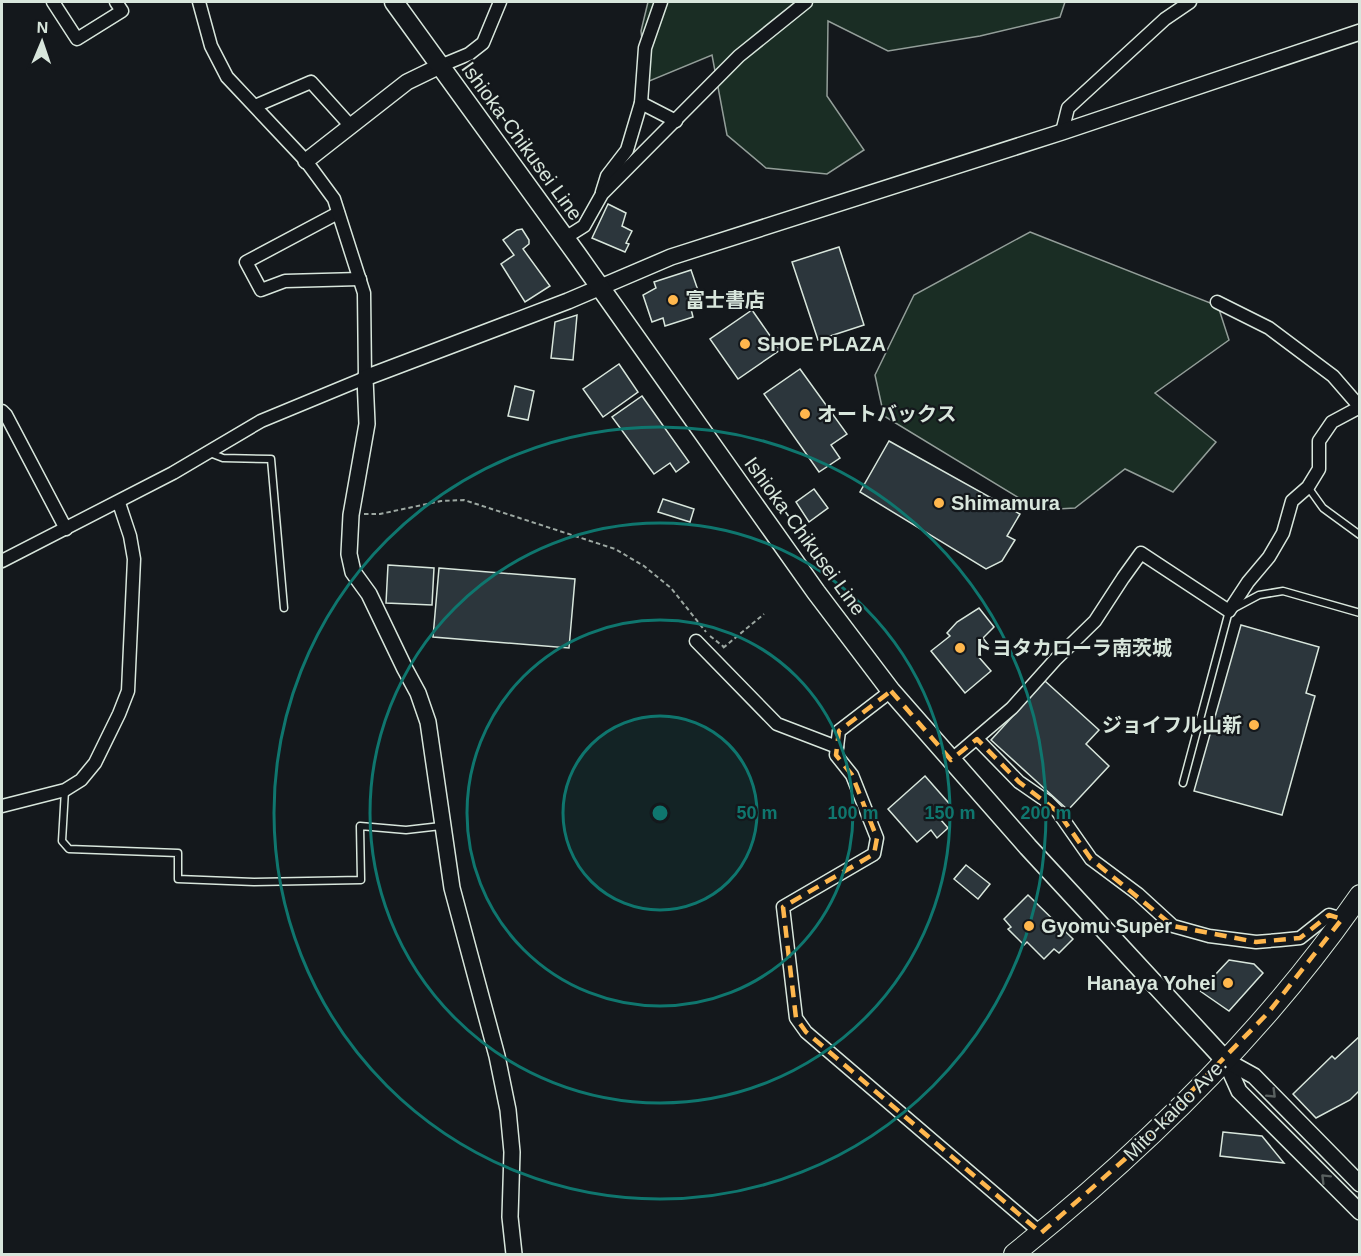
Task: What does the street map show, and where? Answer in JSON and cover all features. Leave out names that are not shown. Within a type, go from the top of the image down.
[{"type":"highway","name":"Mito-kaido Ave.","points":[[1014,1254],[1125,1159],[1225,1060],[1268,1013],[1358,901]]},
{"type":"main road","name":"Ishioka-Chikusei Line","points":[[394,2],[816,592],[891,692],[1028,847],[1225,1060]]},
{"type":"street","points":[[53,2],[77,39],[122,10],[116,2]]},
{"type":"street","points":[[199,2],[211,46],[227,77],[306,161],[334,199],[364,293],[367,424],[351,514],[349,554],[353,572],[369,594],[418,693],[426,716],[452,888],[497,1056],[508,1110],[512,1152],[510,1217],[514,1254]]},
{"type":"street","points":[[306,161],[407,82],[469,54],[483,43],[500,2]]},
{"type":"street","points":[[565,238],[584,226],[602,194],[607,177],[627,150],[641,104],[645,48],[661,2]]},
{"type":"street","points":[[602,194],[739,56],[806,2]]},
{"type":"street","points":[[1062,132],[1068,108],[1165,20],[1190,2]]},
{"type":"street","points":[[2,561],[210,453],[261,421],[365,378],[439,352],[671,257],[1062,132],[1359,32]]},
{"type":"street","points":[[255,106],[311,82],[348,123]]},
{"type":"street","points":[[641,104],[676,121]]},
{"type":"street","points":[[338,213],[246,262],[261,290],[285,281],[360,279]]},
{"type":"street","points":[[951,760],[1012,708],[1055,660],[1095,621],[1141,553],[1229,611],[1248,582],[1269,557],[1283,532],[1292,501],[1308,487],[1319,469],[1319,441],[1332,422],[1359,407],[1333,376],[1269,328],[1216,302]]},
{"type":"street","points":[[2,411],[66,529]]},
{"type":"street","points":[[2,806],[65,790],[81,780],[95,763],[119,714],[128,690],[134,559],[130,536],[119,502]]},
{"type":"street","points":[[696,641],[777,724],[837,747]]},
{"type":"street","points":[[891,692],[839,731],[836,755],[852,775],[877,838],[874,854],[783,908],[796,1018],[806,1032],[1041,1233]]},
{"type":"street","points":[[977,739],[1019,782],[1048,802],[1058,812],[1091,859],[1138,894],[1173,926],[1209,936],[1256,942],[1300,938],[1329,915],[1342,920]]},
{"type":"street","points":[[1225,1060],[1254,1076],[1359,1184]]},
{"type":"street","points":[[1225,1060],[1239,1091],[1359,1212]]},
{"type":"lane","points":[[210,453],[223,458],[271,459],[284,608]]},
{"type":"lane","points":[[1308,487],[1323,508],[1359,535]]},
{"type":"lane","points":[[1183,783],[1229,611],[1259,595],[1283,591],[1359,613]]},
{"type":"lane","points":[[65,790],[62,841],[69,849],[178,853],[178,879],[254,882],[361,880],[360,826],[406,830],[442,825]]},
{"type":"path","points":[[351,514],[380,514],[441,501],[464,501],[615,549],[644,566],[670,588],[708,635],[724,647]]},
{"type":"path","points":[[711,657],[764,614]]},
{"type":"highlighted area","points":[[891,691],[951,760],[977,739],[1019,782],[1058,812],[1091,859],[1173,926],[1256,942],[1300,938],[1329,915],[1342,919],[1268,1013],[1125,1159],[1041,1233],[806,1032],[796,1018],[783,907],[874,854],[877,838],[852,775],[836,755],[839,731]]},
{"type":"green space","points":[[648,2],[1065,2],[1060,17],[980,36],[888,51],[828,21],[827,96],[864,150],[827,174],[766,168],[727,135],[712,55],[647,82],[641,31]]},
{"type":"green space","points":[[1030,232],[1218,306],[1229,340],[1155,393],[1216,442],[1173,492],[1125,469],[1075,508],[1039,510],[884,416],[875,375],[914,295]]},
{"type":"building","points":[[608,204],[626,213],[622,226],[632,231],[626,243],[629,244],[625,252],[592,238]]},
{"type":"building","points":[[522,229],[529,240],[529,244],[523,249],[550,286],[525,302],[501,264],[514,255],[503,240]]},
{"type":"building","points":[[839,247],[864,325],[818,340],[792,262]]},
{"type":"building","name":"富士書店","points":[[691,270],[703,305],[691,309],[693,317],[665,326],[663,318],[652,322],[643,295],[656,288],[654,282]]},
{"type":"building","name":"SHOE PLAZA","points":[[752,310],[780,350],[738,379],[710,339]]},
{"type":"building","points":[[577,315],[573,360],[551,358],[555,322]]},
{"type":"building","points":[[619,364],[638,392],[603,417],[583,389]]},
{"type":"building","name":"オートバックス","points":[[800,369],[847,434],[831,445],[840,458],[819,472],[764,394]]},
{"type":"building","points":[[515,386],[534,391],[528,420],[508,416]]},
{"type":"building","points":[[642,396],[689,462],[676,472],[670,463],[654,474],[612,417]]},
{"type":"building","name":"Shimamura","points":[[889,441],[1020,514],[1007,536],[1015,540],[1002,561],[986,569],[860,492]]},
{"type":"building","points":[[814,489],[828,508],[809,522],[796,502]]},
{"type":"building","points":[[663,499],[694,509],[690,522],[658,512]]},
{"type":"building","points":[[388,565],[434,568],[432,605],[386,603]]},
{"type":"building","points":[[439,568],[575,579],[569,648],[433,637]]},
{"type":"building","name":"トヨタカローラ南茨城","points":[[979,608],[994,627],[983,638],[988,645],[977,655],[991,671],[965,693],[931,651],[950,636],[947,633],[957,622]]},
{"type":"building","points":[[1241,625],[1319,647],[1306,693],[1315,696],[1282,815],[1194,791]]},
{"type":"building","points":[[1045,681],[1099,730],[1086,744],[1109,766],[1068,810],[991,740]]},
{"type":"building","points":[[925,776],[954,809],[941,820],[948,828],[937,838],[931,830],[917,842],[888,809]]},
{"type":"building","points":[[966,865],[990,884],[978,899],[954,879]]},
{"type":"building","points":[[1028,895],[1073,939],[1059,953],[1054,949],[1044,959],[1027,942],[1024,945],[1008,929],[1011,927],[1004,919]]},
{"type":"building","points":[[1229,960],[1254,964],[1263,973],[1229,1011],[1200,991]]},
{"type":"building","points":[[1360,1036],[1360,1090],[1350,1100],[1316,1118],[1293,1094],[1332,1056],[1335,1059]]},
{"type":"building","points":[[1223,1132],[1262,1136],[1284,1163],[1220,1156]]},
{"type":"place","name":"富士書店","points":[[673,300]]},
{"type":"place","name":"SHOE PLAZA","points":[[745,344]]},
{"type":"place","name":"オートバックス","points":[[805,414]]},
{"type":"place","name":"Shimamura","points":[[939,503]]},
{"type":"place","name":"トヨタカローラ南茨城","points":[[960,648]]},
{"type":"place","name":"ジョイフル山新","points":[[1254,725]]},
{"type":"place","name":"Gyomu Super","points":[[1029,926]]},
{"type":"place","name":"Hanaya Yohei","points":[[1228,983]]}]
